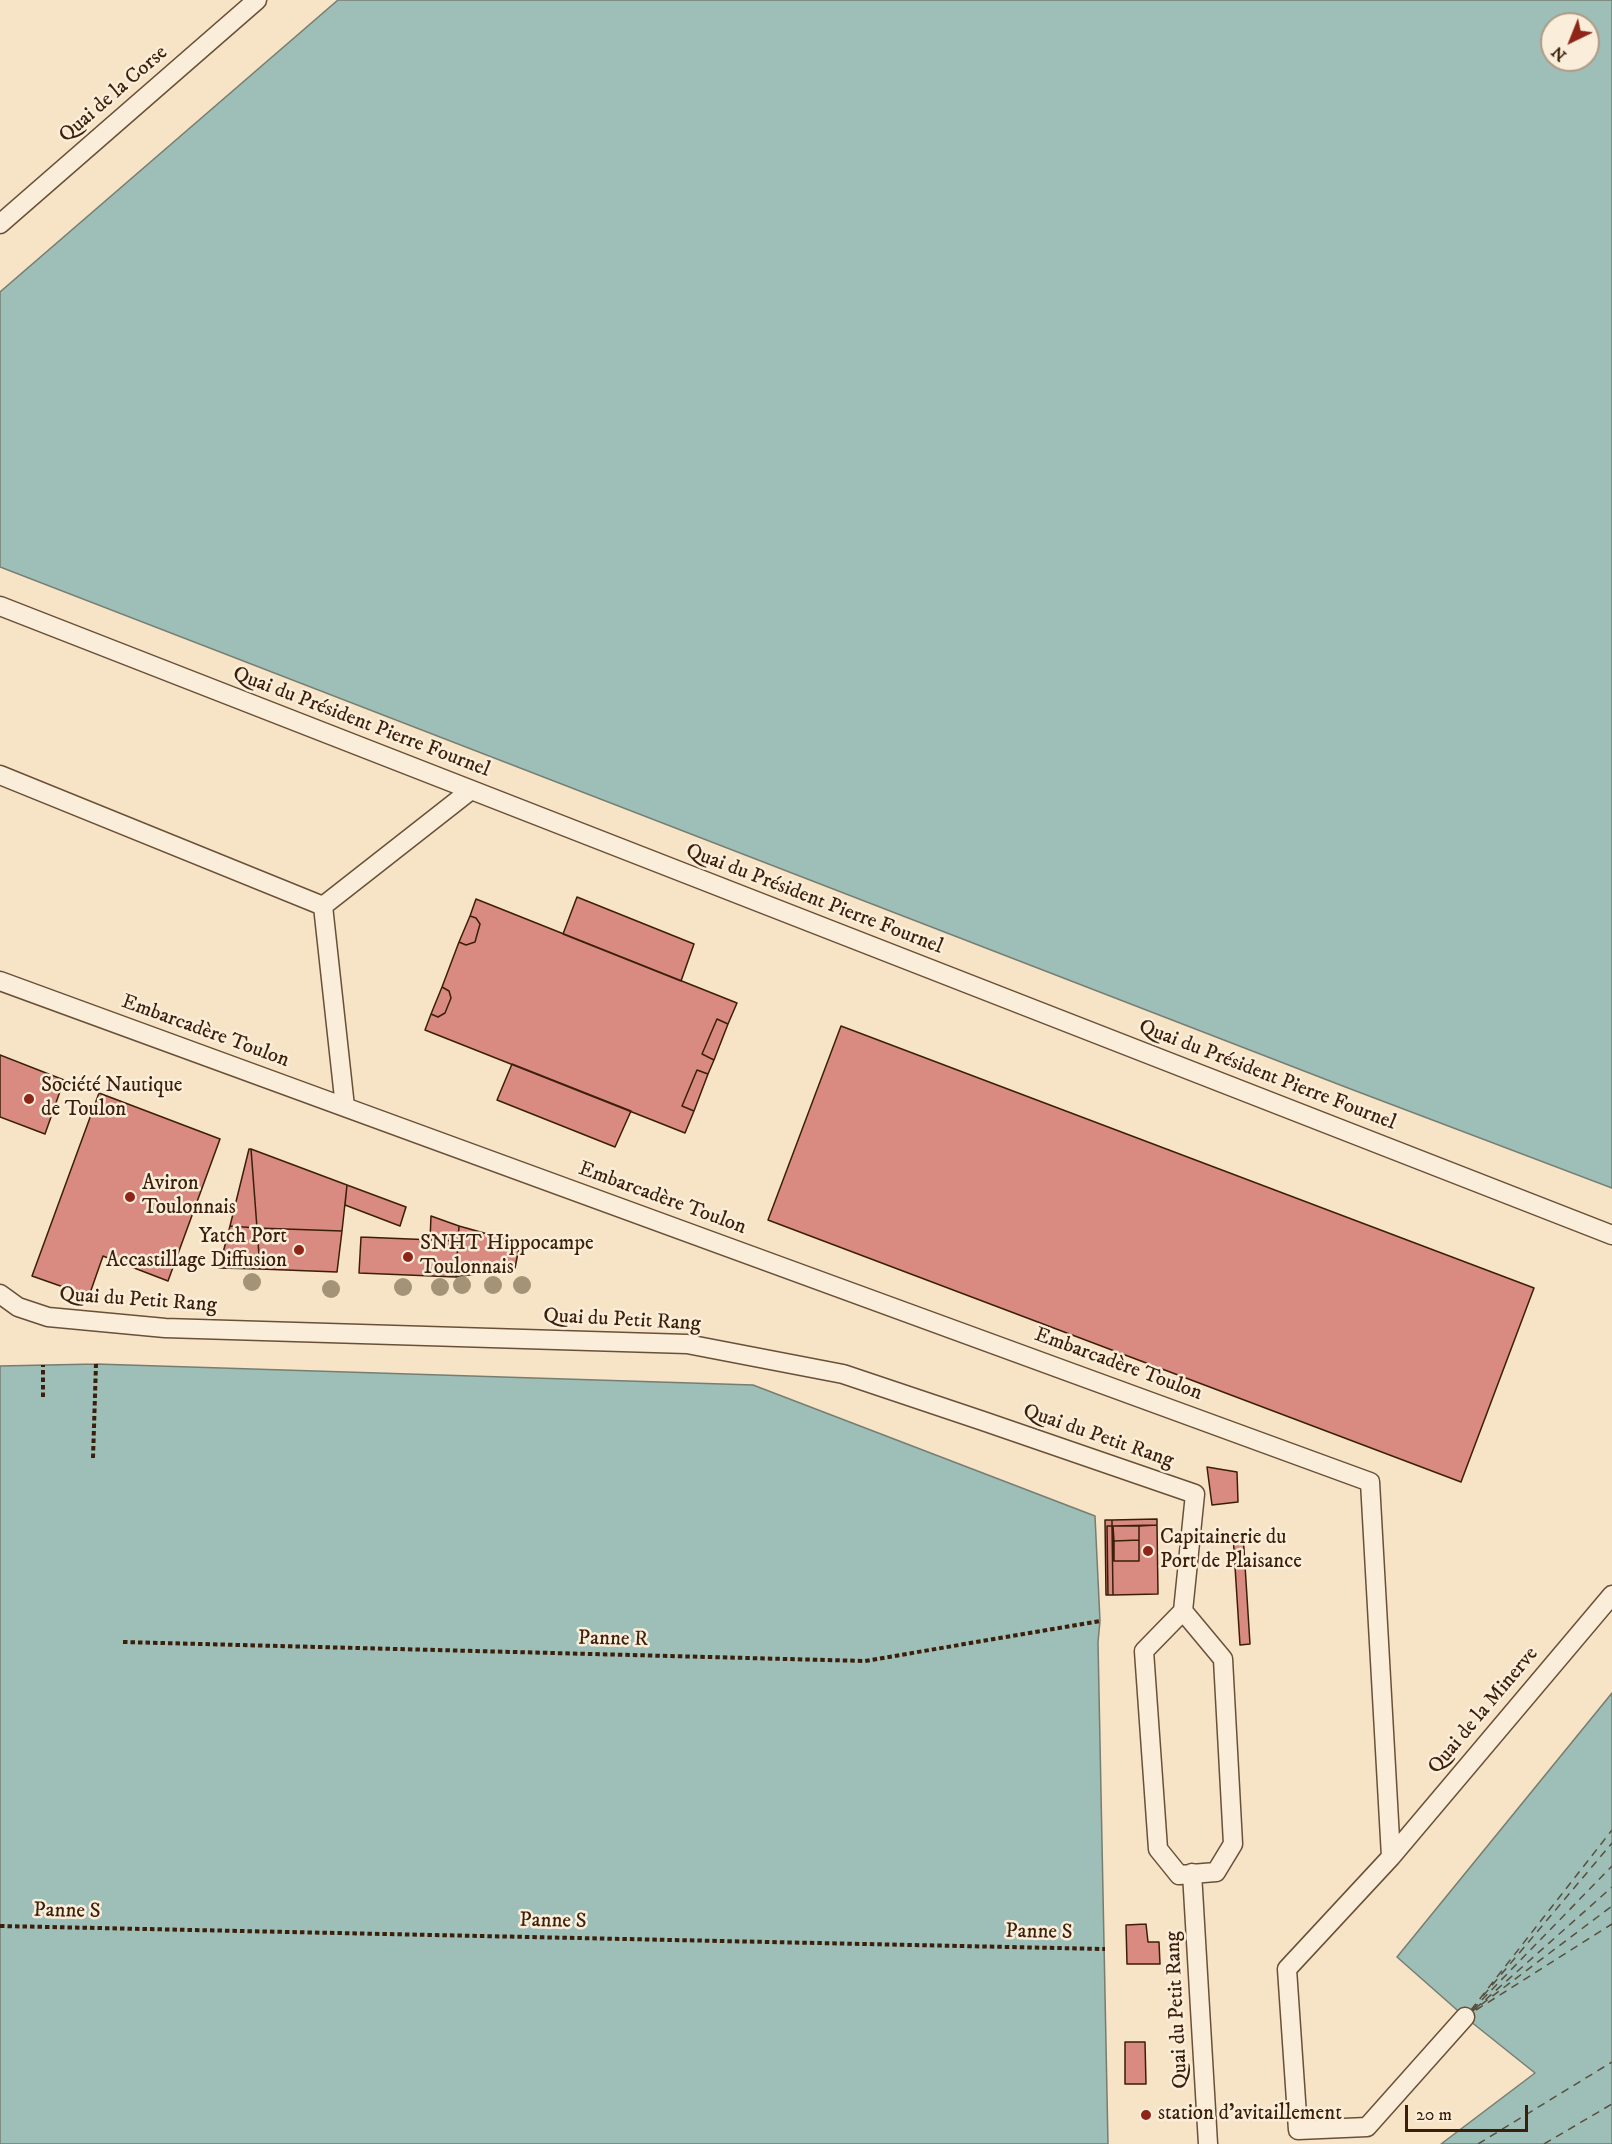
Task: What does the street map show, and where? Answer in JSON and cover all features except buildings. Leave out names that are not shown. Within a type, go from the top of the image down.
[{"type":"lane","name":"Quai de la Corse","points":[[0,224],[257,0]]},
{"type":"lane","name":"Quai du Président Pierre Fournel","points":[[0,606],[1612,1235]]},
{"type":"lane","points":[[0,775],[323,906]]},
{"type":"lane","points":[[323,906],[471,790]]},
{"type":"lane","points":[[323,906],[345,1107]]},
{"type":"lane","name":"Embarcadère Toulon","points":[[0,981],[1370,1482],[1391,1857]]},
{"type":"lane","name":"Quai du Petit Rang","points":[[0,1294],[18,1307],[48,1317],[165,1328],[687,1344],[843,1374],[1195,1494],[1184,1611]]},
{"type":"lane","name":"Quai de la Minerve","points":[[1391,1857],[1612,1594]]},
{"type":"lane","points":[[1184,1611],[1223,1659],[1233,1844],[1216,1872],[1179,1875],[1158,1849],[1144,1651],[1184,1611]]},
{"type":"lane","points":[[1391,1857],[1287,1969],[1298,2130],[1367,2127],[1465,2017]]},
{"type":"lane","name":"Quai du Petit Rang","points":[[1192,1874],[1208,2144]]},
{"type":"path","points":[[93,1458],[96,1364]]},
{"type":"path","points":[[43,1365],[43,1397]]},
{"type":"path","name":"Panne R","points":[[123,1642],[865,1661],[1100,1621]]},
{"type":"path","name":"Panne S","points":[[0,1926],[1105,1949]]},
{"type":"water","points":[[338,0],[1612,0],[1612,1188],[1348,1088],[0,567],[0,292]]},
{"type":"water","points":[[96,1364],[753,1385],[1095,1516],[1100,1621],[1098,1642],[1108,2144],[0,2144],[0,1366]]},
{"type":"water","points":[[1612,1693],[1612,2144],[1441,2144],[1535,2073],[1465,2017],[1397,1957]]},
{"type":"ferry route","points":[[1471,2010],[1612,1830]]},
{"type":"ferry route","points":[[1483,1996],[1612,1843]]},
{"type":"ferry route","points":[[1472,2010],[1612,1866]]},
{"type":"ferry route","points":[[1475,2009],[1612,1887]]},
{"type":"ferry route","points":[[1470,2013],[1612,1906]]},
{"type":"ferry route","points":[[1476,2010],[1612,1924]]},
{"type":"ferry route","points":[[1478,2144],[1612,2062]]},
{"type":"ferry route","points":[[1544,2144],[1612,2104]]},
{"type":"place","name":"Société Nautique de Toulon","points":[[29,1099]]},
{"type":"place","name":"Aviron Toulonnais","points":[[130,1197]]},
{"type":"place","name":"Yatch Port Accastillage Diffusion","points":[[299,1250]]},
{"type":"place","name":"SNHT Hippocampe Toulonnais","points":[[408,1257]]},
{"type":"place","name":"Capitainerie du Port de Plaisance","points":[[1148,1551]]},
{"type":"place","name":"station d'avitaillement","points":[[1146,2115]]}]
